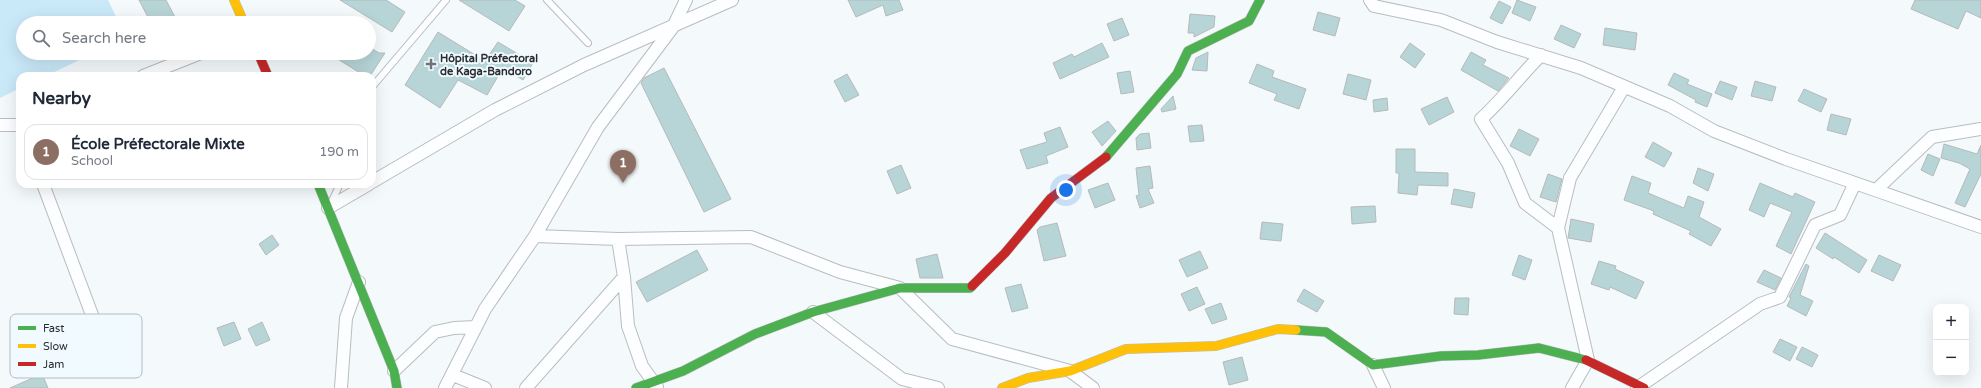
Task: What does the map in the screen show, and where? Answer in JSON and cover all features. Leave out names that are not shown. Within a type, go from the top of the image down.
[{"type":"street","points":[[235,0],[241,16]]},
{"type":"street","points":[[445,388],[453,375],[484,309],[535,236],[598,127],[673,27],[686,0]]},
{"type":"street","points":[[376,180],[495,110],[584,65],[732,0]]},
{"type":"street","points":[[535,236],[618,239],[751,237],[840,272],[900,288],[970,288],[1005,253],[1051,198],[1108,156],[1177,74],[1188,51],[1249,22],[1260,0]]},
{"type":"street","points":[[1370,0],[1374,6],[1441,20],[1497,42],[1581,68],[1670,106],[1714,131],[1786,159],[1981,227]]},
{"type":"street","points":[[1541,55],[1517,80],[1500,101],[1481,119],[1508,163],[1525,203],[1558,228]]},
{"type":"street","points":[[153,72],[183,60]]},
{"type":"street","points":[[261,60],[266,72]]},
{"type":"street","points":[[1572,388],[1588,360],[1558,228],[1570,178],[1624,86]]},
{"type":"street","points":[[0,125],[16,125]]},
{"type":"street","points":[[1876,190],[1932,137],[1981,129]]},
{"type":"street","points":[[1372,364],[1441,356],[1478,355],[1539,348],[1588,360],[1641,387],[1760,304],[1780,297],[1815,225],[1840,215],[1855,183]]},
{"type":"street","points":[[44,188],[92,314]]},
{"type":"street","points":[[320,188],[394,371],[397,388]]},
{"type":"street","points":[[328,208],[362,188]]},
{"type":"street","points":[[618,239],[624,277],[628,326],[642,366],[656,385]]},
{"type":"street","points":[[526,388],[624,277]]},
{"type":"street","points":[[341,388],[346,318],[359,282]]},
{"type":"street","points":[[636,388],[656,385],[755,334],[813,312],[900,288]]},
{"type":"street","points":[[900,288],[952,339],[1070,371],[1093,388]]},
{"type":"street","points":[[813,312],[902,379],[938,388]]},
{"type":"street","points":[[394,371],[435,332],[454,328],[476,327]]},
{"type":"street","points":[[1002,388],[1028,378],[1070,371],[1126,349],[1216,346],[1278,329],[1326,332],[1372,364],[1384,388]]},
{"type":"street","points":[[453,375],[485,388]]},
{"type":"lane","points":[[376,82],[446,0]]},
{"type":"lane","points":[[547,0],[588,43]]},
{"type":"lane","points":[[328,208],[338,188]]},
{"type":"shaded area","points":[[0,0],[108,0],[116,16],[16,16],[16,60],[79,60],[54,72],[16,72],[16,90],[0,98]]},
{"type":"building","points":[[139,0],[166,0],[174,16],[147,16]]},
{"type":"building","points":[[340,0],[386,0],[405,12],[392,32],[376,22],[376,16],[366,16]]},
{"type":"building","points":[[459,0],[515,0],[525,6],[509,31]]},
{"type":"building","points":[[848,0],[899,0],[903,10],[886,16],[883,5],[856,17]]},
{"type":"building","points":[[1517,0],[1536,7],[1530,21],[1512,13]]},
{"type":"building","points":[[1915,0],[1981,0],[1981,18],[1966,11],[1958,29],[1911,9]]},
{"type":"building","points":[[1499,1],[1511,7],[1502,24],[1490,18]]},
{"type":"building","points":[[1318,12],[1340,18],[1335,36],[1313,30]]},
{"type":"building","points":[[1190,14],[1215,16],[1214,27],[1194,37],[1194,33],[1188,33]]},
{"type":"building","points":[[1122,18],[1129,35],[1114,41],[1107,24]]},
{"type":"building","points":[[1561,25],[1581,34],[1574,48],[1554,39]]},
{"type":"building","points":[[1605,28],[1637,33],[1635,50],[1603,45]]},
{"type":"building","points":[[438,32],[485,61],[498,42],[533,63],[523,80],[503,68],[487,95],[458,80],[440,108],[405,85]]},
{"type":"building","points":[[1102,43],[1109,57],[1060,79],[1053,63],[1072,54],[1074,57]]},
{"type":"building","points":[[1410,43],[1425,54],[1415,68],[1400,57]]},
{"type":"building","points":[[376,51],[385,53],[373,72],[359,72],[339,60],[376,60]]},
{"type":"building","points":[[1208,52],[1207,71],[1192,70],[1196,58]]},
{"type":"building","points":[[1471,52],[1486,60],[1483,65],[1509,78],[1498,91],[1461,70]]},
{"type":"building","points":[[1257,64],[1274,71],[1272,77],[1306,89],[1299,109],[1274,100],[1277,94],[1249,83]]},
{"type":"building","points":[[664,68],[731,199],[704,212],[641,83],[644,78]]},
{"type":"building","points":[[1130,71],[1134,92],[1121,94],[1117,73]]},
{"type":"building","points":[[1674,73],[1689,80],[1687,84],[1712,94],[1707,107],[1695,102],[1696,100],[1668,85]]},
{"type":"building","points":[[847,74],[859,95],[845,102],[834,81]]},
{"type":"building","points":[[1348,74],[1371,80],[1366,100],[1343,94]]},
{"type":"building","points":[[1720,81],[1737,87],[1732,100],[1715,93]]},
{"type":"building","points":[[1755,81],[1776,87],[1772,101],[1751,96]]},
{"type":"building","points":[[1804,89],[1827,99],[1821,112],[1798,101]]},
{"type":"building","points":[[1173,96],[1176,109],[1162,112],[1161,109]]},
{"type":"building","points":[[1447,97],[1454,112],[1429,125],[1421,109]]},
{"type":"building","points":[[1387,98],[1388,110],[1374,112],[1373,100]]},
{"type":"building","points":[[1831,114],[1851,119],[1846,135],[1827,130]]},
{"type":"building","points":[[1108,121],[1116,131],[1102,146],[1092,132]]},
{"type":"building","points":[[1202,125],[1204,141],[1190,142],[1188,126]]},
{"type":"building","points":[[1060,127],[1068,147],[1046,156],[1048,163],[1027,169],[1020,150],[1047,142],[1044,133]]},
{"type":"building","points":[[1519,129],[1539,139],[1530,156],[1510,146]]},
{"type":"building","points":[[1149,133],[1151,148],[1137,150],[1136,138],[1140,134]]},
{"type":"building","points":[[1653,142],[1672,153],[1664,167],[1645,157]]},
{"type":"building","points":[[1944,144],[1977,154],[1981,145],[1981,174],[1965,207],[1955,203],[1970,169],[1959,163],[1941,158]]},
{"type":"building","points":[[1396,149],[1415,149],[1415,172],[1448,173],[1448,186],[1418,185],[1417,195],[1398,193],[1399,173],[1396,173]]},
{"type":"building","points":[[1928,154],[1940,159],[1933,176],[1921,170]]},
{"type":"building","points":[[901,165],[911,188],[897,194],[887,171]]},
{"type":"building","points":[[1150,166],[1153,188],[1148,189],[1154,203],[1140,208],[1136,196],[1139,195],[1136,168]]},
{"type":"building","points":[[1698,168],[1714,174],[1708,191],[1693,183]]},
{"type":"building","points":[[1548,174],[1562,179],[1556,202],[1540,197]]},
{"type":"building","points":[[1632,176],[1651,183],[1648,193],[1684,208],[1688,196],[1704,202],[1699,217],[1721,229],[1711,246],[1689,234],[1691,231],[1653,214],[1654,211],[1624,200]]},
{"type":"building","points":[[1108,183],[1115,200],[1095,208],[1088,190]]},
{"type":"building","points":[[1760,183],[1793,197],[1795,193],[1815,202],[1791,254],[1776,246],[1792,212],[1770,203],[1764,217],[1749,210]]},
{"type":"building","points":[[1454,189],[1475,193],[1472,208],[1451,204]]},
{"type":"building","points":[[1375,206],[1376,222],[1352,224],[1351,207]]},
{"type":"building","points":[[1571,219],[1594,224],[1591,242],[1568,238]]},
{"type":"building","points":[[1262,222],[1283,224],[1281,241],[1260,239]]},
{"type":"building","points":[[1057,223],[1066,256],[1044,261],[1037,230],[1040,227]]},
{"type":"building","points":[[1825,233],[1867,260],[1859,273],[1834,257],[1833,259],[1816,248]]},
{"type":"building","points":[[272,235],[279,245],[266,255],[259,244]]},
{"type":"building","points":[[697,250],[708,270],[647,302],[636,282]]},
{"type":"building","points":[[1200,251],[1208,268],[1187,277],[1179,260]]},
{"type":"building","points":[[937,254],[943,278],[920,278],[916,259]]},
{"type":"building","points":[[1519,255],[1532,260],[1525,280],[1512,275]]},
{"type":"building","points":[[1879,255],[1901,265],[1893,281],[1871,271]]},
{"type":"building","points":[[1599,261],[1616,266],[1615,269],[1644,282],[1636,299],[1610,287],[1609,290],[1591,284]]},
{"type":"building","points":[[1806,264],[1809,266],[1800,295],[1813,301],[1806,316],[1787,306],[1791,298],[1789,297]]},
{"type":"building","points":[[1764,270],[1781,278],[1775,290],[1757,282]]},
{"type":"building","points":[[1021,284],[1028,308],[1012,312],[1005,288]]},
{"type":"building","points":[[1197,287],[1205,304],[1189,311],[1181,294]]},
{"type":"building","points":[[1304,289],[1324,301],[1317,312],[1297,301]]},
{"type":"building","points":[[1455,298],[1469,298],[1468,315],[1454,314]]},
{"type":"building","points":[[1221,303],[1227,319],[1212,324],[1205,309]]},
{"type":"building","points":[[234,322],[241,339],[224,346],[217,328]]},
{"type":"building","points":[[262,322],[270,340],[256,346],[248,329]]},
{"type":"building","points":[[1780,339],[1797,347],[1790,361],[1773,352]]},
{"type":"building","points":[[1802,347],[1818,355],[1812,367],[1796,359]]},
{"type":"building","points":[[1242,357],[1248,380],[1229,385],[1223,362]]},
{"type":"building","points":[[33,378],[44,378],[48,388],[10,388]]},
{"type":"traffic: fast","points":[[1106,157],[1177,74],[1188,51],[1249,21],[1260,0]]},
{"type":"traffic: fast","points":[[320,188],[394,371],[397,388]]},
{"type":"traffic: fast","points":[[636,388],[683,371],[755,334],[813,312],[900,288],[970,288],[972,286]]},
{"type":"traffic: fast","points":[[1296,330],[1326,332],[1373,365],[1441,356],[1478,355],[1539,348],[1586,360]]},
{"type":"traffic: slow","points":[[234,0],[241,16]]},
{"type":"traffic: slow","points":[[1002,388],[1028,378],[1070,371],[1126,349],[1216,346],[1278,329],[1296,330]]},
{"type":"traffic: jam","points":[[261,60],[266,72]]},
{"type":"traffic: jam","points":[[972,286],[1005,253],[1051,198],[1106,157]]},
{"type":"traffic: jam","points":[[1586,360],[1644,388]]},
{"type":"place","name":"Hôpital Préfectoral de Kaga-Bandoro","points":[[431,64]]},
{"type":"place","name":"École Préfectorale Mixte","points":[[623,183]]}]
